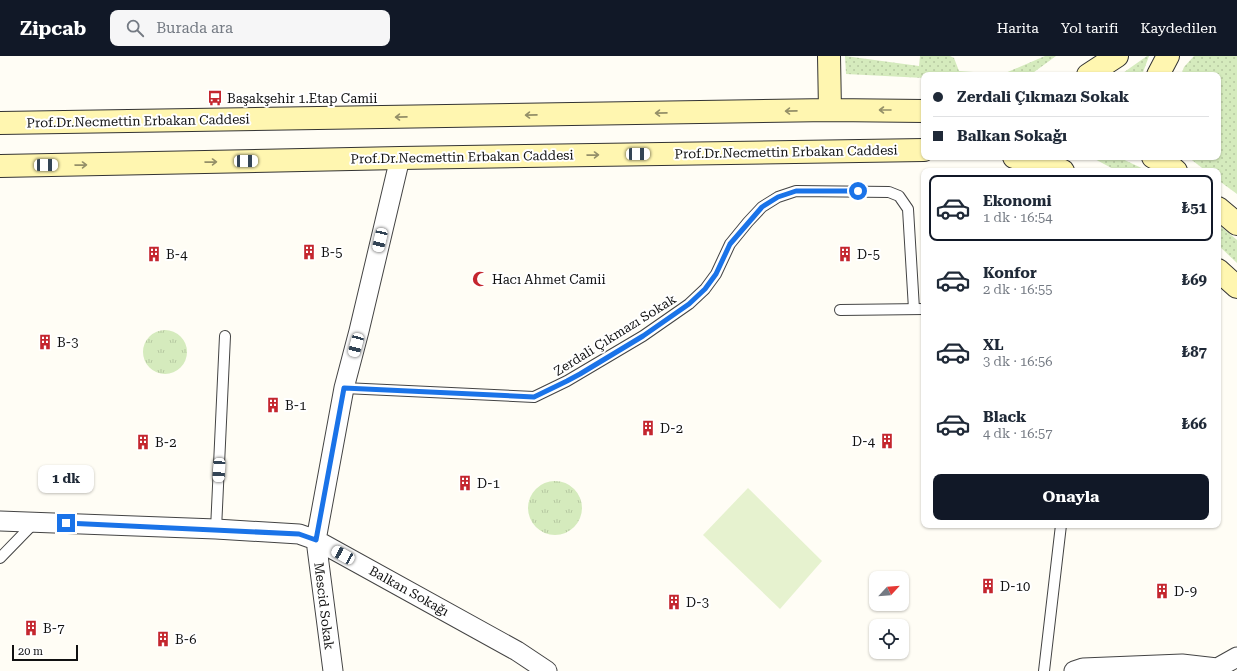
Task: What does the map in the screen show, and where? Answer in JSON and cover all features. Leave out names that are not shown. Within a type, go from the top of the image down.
[{"type":"main road","points":[[829,56],[830,110]]},
{"type":"main road","points":[[1092,72],[1116,56]]},
{"type":"main road","points":[[1160,72],[1168,56]]},
{"type":"main road","name":"Prof.Dr.Necmettin Erbakan Caddesi","points":[[0,123],[830,110],[921,111]]},
{"type":"main road","name":"Prof.Dr.Necmettin Erbakan Caddesi","points":[[0,166],[921,150]]},
{"type":"main road","points":[[1026,160],[1056,168]]},
{"type":"main road","points":[[1221,211],[1237,224]]},
{"type":"main road","points":[[1221,273],[1237,287]]},
{"type":"street","name":"Mescid Sokak","points":[[332,671],[316,540],[344,388],[400,158]]},
{"type":"street","name":"Balkan Sokağı","points":[[0,521],[299,534],[316,540],[517,650],[547,671]]},
{"type":"street","points":[[1074,671],[1083,668],[1182,664],[1215,670],[1237,657]]},
{"type":"lane","name":"Zerdali Çıkmazı Sokak","points":[[344,388],[534,397],[574,377],[643,336],[689,304],[705,289],[716,274],[730,244],[762,207],[778,197],[796,191],[889,192],[899,196],[908,209],[919,309]]},
{"type":"lane","points":[[840,310],[919,309]]},
{"type":"lane","points":[[216,530],[225,336]]},
{"type":"lane","points":[[0,558],[36,522]]},
{"type":"lane","points":[[1044,671],[1060,528]]},
{"type":"green space","points":[[845,56],[919,66],[920,56],[950,56],[954,58],[959,71],[974,72],[921,72],[921,78],[846,74]]},
{"type":"green space","points":[[1045,56],[1056,56],[1034,72],[1008,72]]},
{"type":"green space","points":[[1147,56],[1149,56],[1143,72],[1124,72]]},
{"type":"green space","points":[[1194,56],[1237,56],[1237,194],[1221,182],[1221,168],[1202,168],[1192,160],[1221,160],[1221,72],[1182,72],[1184,67]]},
{"type":"green space","points":[[1097,160],[1124,160],[1142,168],[1111,168]]},
{"type":"green space","points":[[1221,227],[1237,240],[1237,263],[1221,248]]},
{"type":"green space","points":[[161,330],[169,330],[174,331],[181,336],[186,343],[186,361],[181,368],[174,373],[161,374],[153,371],[146,364],[143,356],[143,348],[146,340],[153,333]]},
{"type":"green space","points":[[555,481],[565,483],[574,489],[580,498],[582,508],[580,518],[574,527],[565,533],[555,535],[545,533],[536,527],[530,518],[528,508],[530,498],[536,489],[545,483]]},
{"type":"green space","points":[[748,488],[822,561],[780,609],[703,535]]},
{"type":"place","name":"Başakşehir 1.Etap Camii","points":[[215,98]]},
{"type":"place","name":"B-5","points":[[309,252]]},
{"type":"place","name":"B-4","points":[[154,254]]},
{"type":"place","name":"D-5","points":[[845,254]]},
{"type":"place","name":"Hacı Ahmet Camii","points":[[480,279]]},
{"type":"place","name":"B-3","points":[[45,342]]},
{"type":"place","name":"B-1","points":[[273,405]]},
{"type":"place","name":"D-2","points":[[648,428]]},
{"type":"place","name":"D-4","points":[[887,441]]},
{"type":"place","name":"B-2","points":[[143,442]]},
{"type":"place","name":"D-1","points":[[465,483]]},
{"type":"place","name":"D-10","points":[[988,586]]},
{"type":"place","name":"D-9","points":[[1162,591]]},
{"type":"place","name":"D-3","points":[[674,602]]},
{"type":"place","name":"B-7","points":[[31,628]]},
{"type":"place","name":"B-6","points":[[163,639]]},
{"type":"route","points":[[66,523],[299,534],[316,540],[344,388],[534,397],[580,374],[643,336],[689,304],[705,289],[716,274],[730,244],[762,207],[778,197],[796,191],[858,191]]}]
